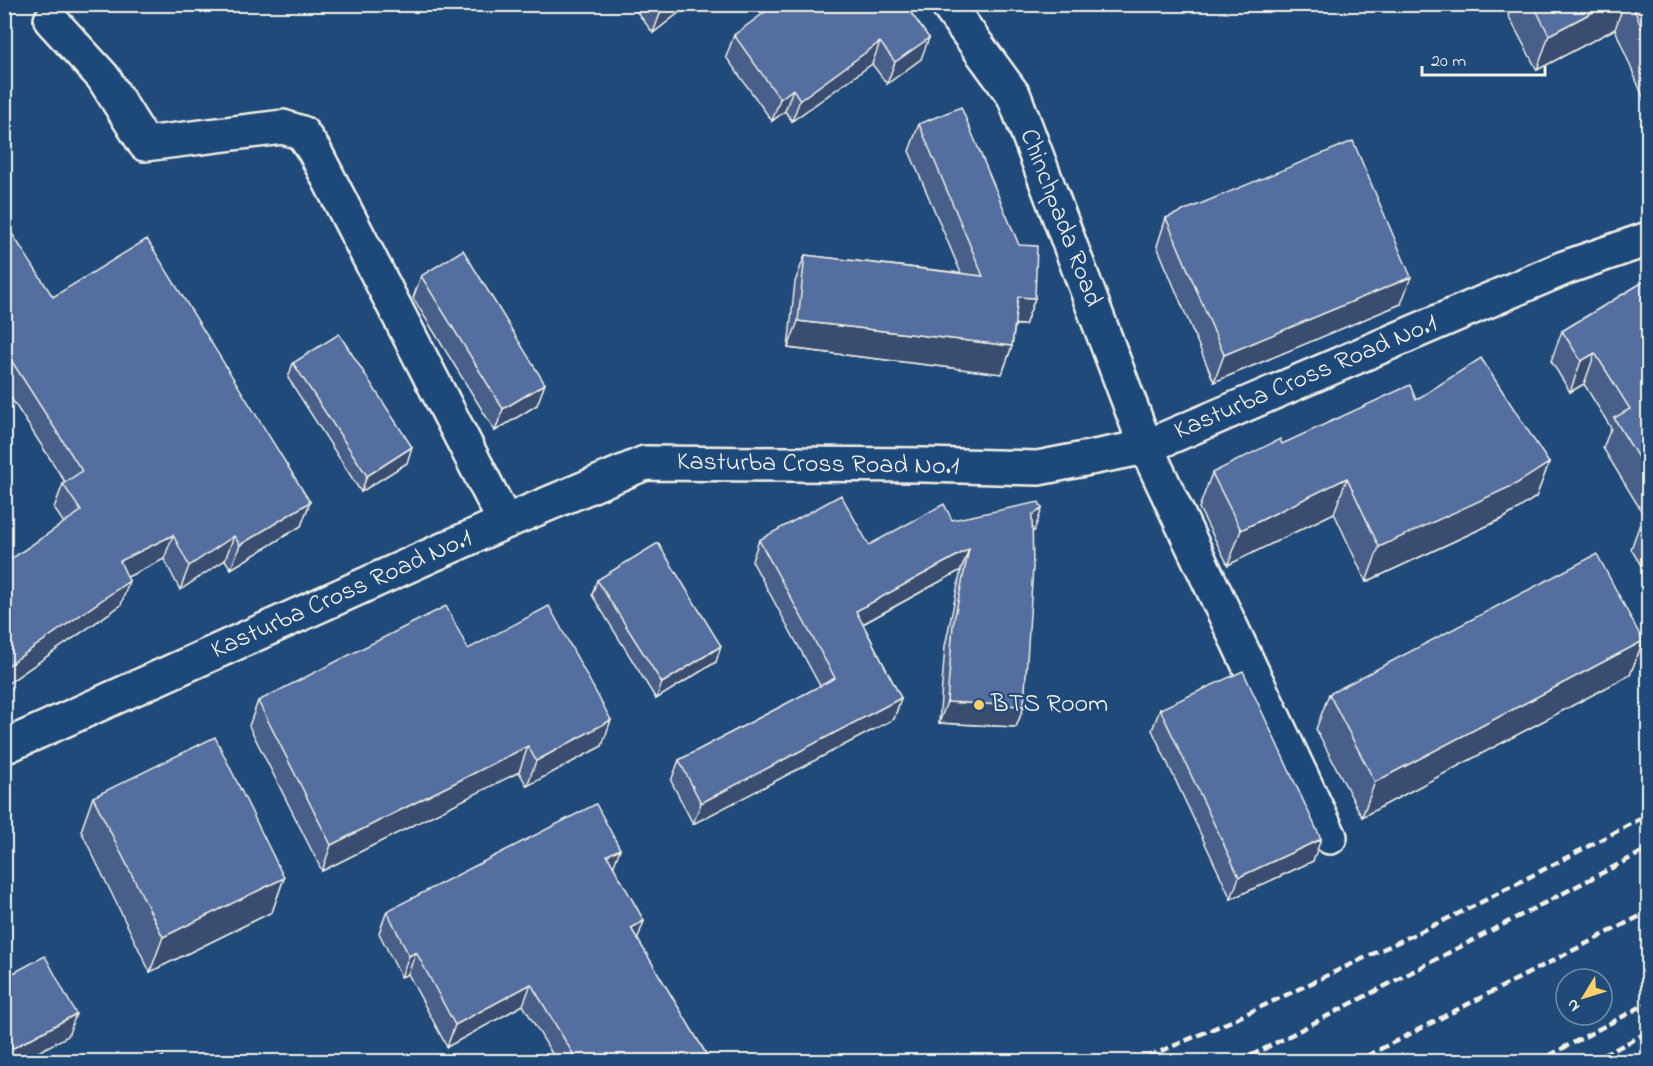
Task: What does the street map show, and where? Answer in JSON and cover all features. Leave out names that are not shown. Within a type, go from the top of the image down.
[{"type":"street","name":"Chinchpada Road","points":[[947,4],[1014,96],[1146,447],[1330,837]]},
{"type":"street","points":[[51,20],[103,77],[145,144],[283,127],[302,133],[321,163],[505,522]]},
{"type":"street","name":"Kasturba Cross Road No.1","points":[[4,747],[505,522],[645,463],[1038,468],[1146,447],[1564,268],[1648,239]]},
{"type":"building","points":[[655,4],[669,4],[661,11]]},
{"type":"building","points":[[776,4],[905,4],[929,38],[895,62],[880,42],[800,100],[793,89],[780,99],[734,35]]},
{"type":"building","points":[[1533,4],[1608,4],[1549,35]]},
{"type":"building","points":[[1632,4],[1648,4],[1648,44]]},
{"type":"building","points":[[961,107],[1019,245],[1037,246],[1035,298],[1018,297],[1012,346],[798,321],[805,255],[983,276],[919,124]]},
{"type":"building","points":[[1353,141],[1411,277],[1224,355],[1166,218]]},
{"type":"building","points":[[11,232],[53,297],[147,239],[310,502],[240,545],[234,536],[189,566],[173,535],[120,561],[129,581],[4,668],[4,564],[81,511],[63,484],[82,471],[4,349],[4,236]]},
{"type":"building","points":[[463,250],[545,384],[503,409],[421,276]]},
{"type":"building","points":[[1648,279],[1648,474],[1614,418],[1630,409],[1595,353],[1581,361],[1562,331]]},
{"type":"building","points":[[339,334],[412,447],[367,476],[293,363]]},
{"type":"building","points":[[1481,358],[1549,463],[1516,484],[1379,547],[1347,478],[1241,530],[1212,473],[1280,439],[1282,444],[1410,385],[1416,400]]},
{"type":"building","points":[[841,495],[869,545],[944,504],[952,520],[1039,502],[1042,509],[1032,515],[1033,568],[1024,706],[947,702],[953,625],[969,549],[856,611],[901,698],[701,803],[679,760],[835,678],[759,540]]},
{"type":"building","points":[[1648,514],[1648,528],[1642,518]]},
{"type":"building","points":[[658,543],[721,646],[662,683],[597,580]]},
{"type":"building","points":[[1597,554],[1643,641],[1375,782],[1329,694]]},
{"type":"building","points":[[446,606],[468,649],[549,606],[611,720],[536,761],[528,746],[331,845],[258,701]]},
{"type":"building","points":[[1243,671],[1321,839],[1239,877],[1160,709]]},
{"type":"building","points":[[215,737],[284,878],[163,937],[93,797]]},
{"type":"building","points":[[596,804],[620,849],[607,855],[644,921],[631,928],[711,1062],[578,1062],[531,984],[455,1025],[416,952],[409,956],[387,911]]},
{"type":"building","points":[[45,956],[76,1014],[4,1053],[4,978]]},
{"type":"building","points":[[163,1056],[166,1062],[153,1062]]},
{"type":"railway","points":[[1136,1062],[1229,1022],[1472,907],[1648,815]]},
{"type":"railway","points":[[1239,1062],[1648,849]]},
{"type":"railway","points":[[1355,1062],[1648,912]]},
{"type":"railway","points":[[1537,1062],[1648,1003]]},
{"type":"railway","points":[[1591,1062],[1648,1032]]},
{"type":"place","name":"BTS Room","points":[[979,705]]}]
